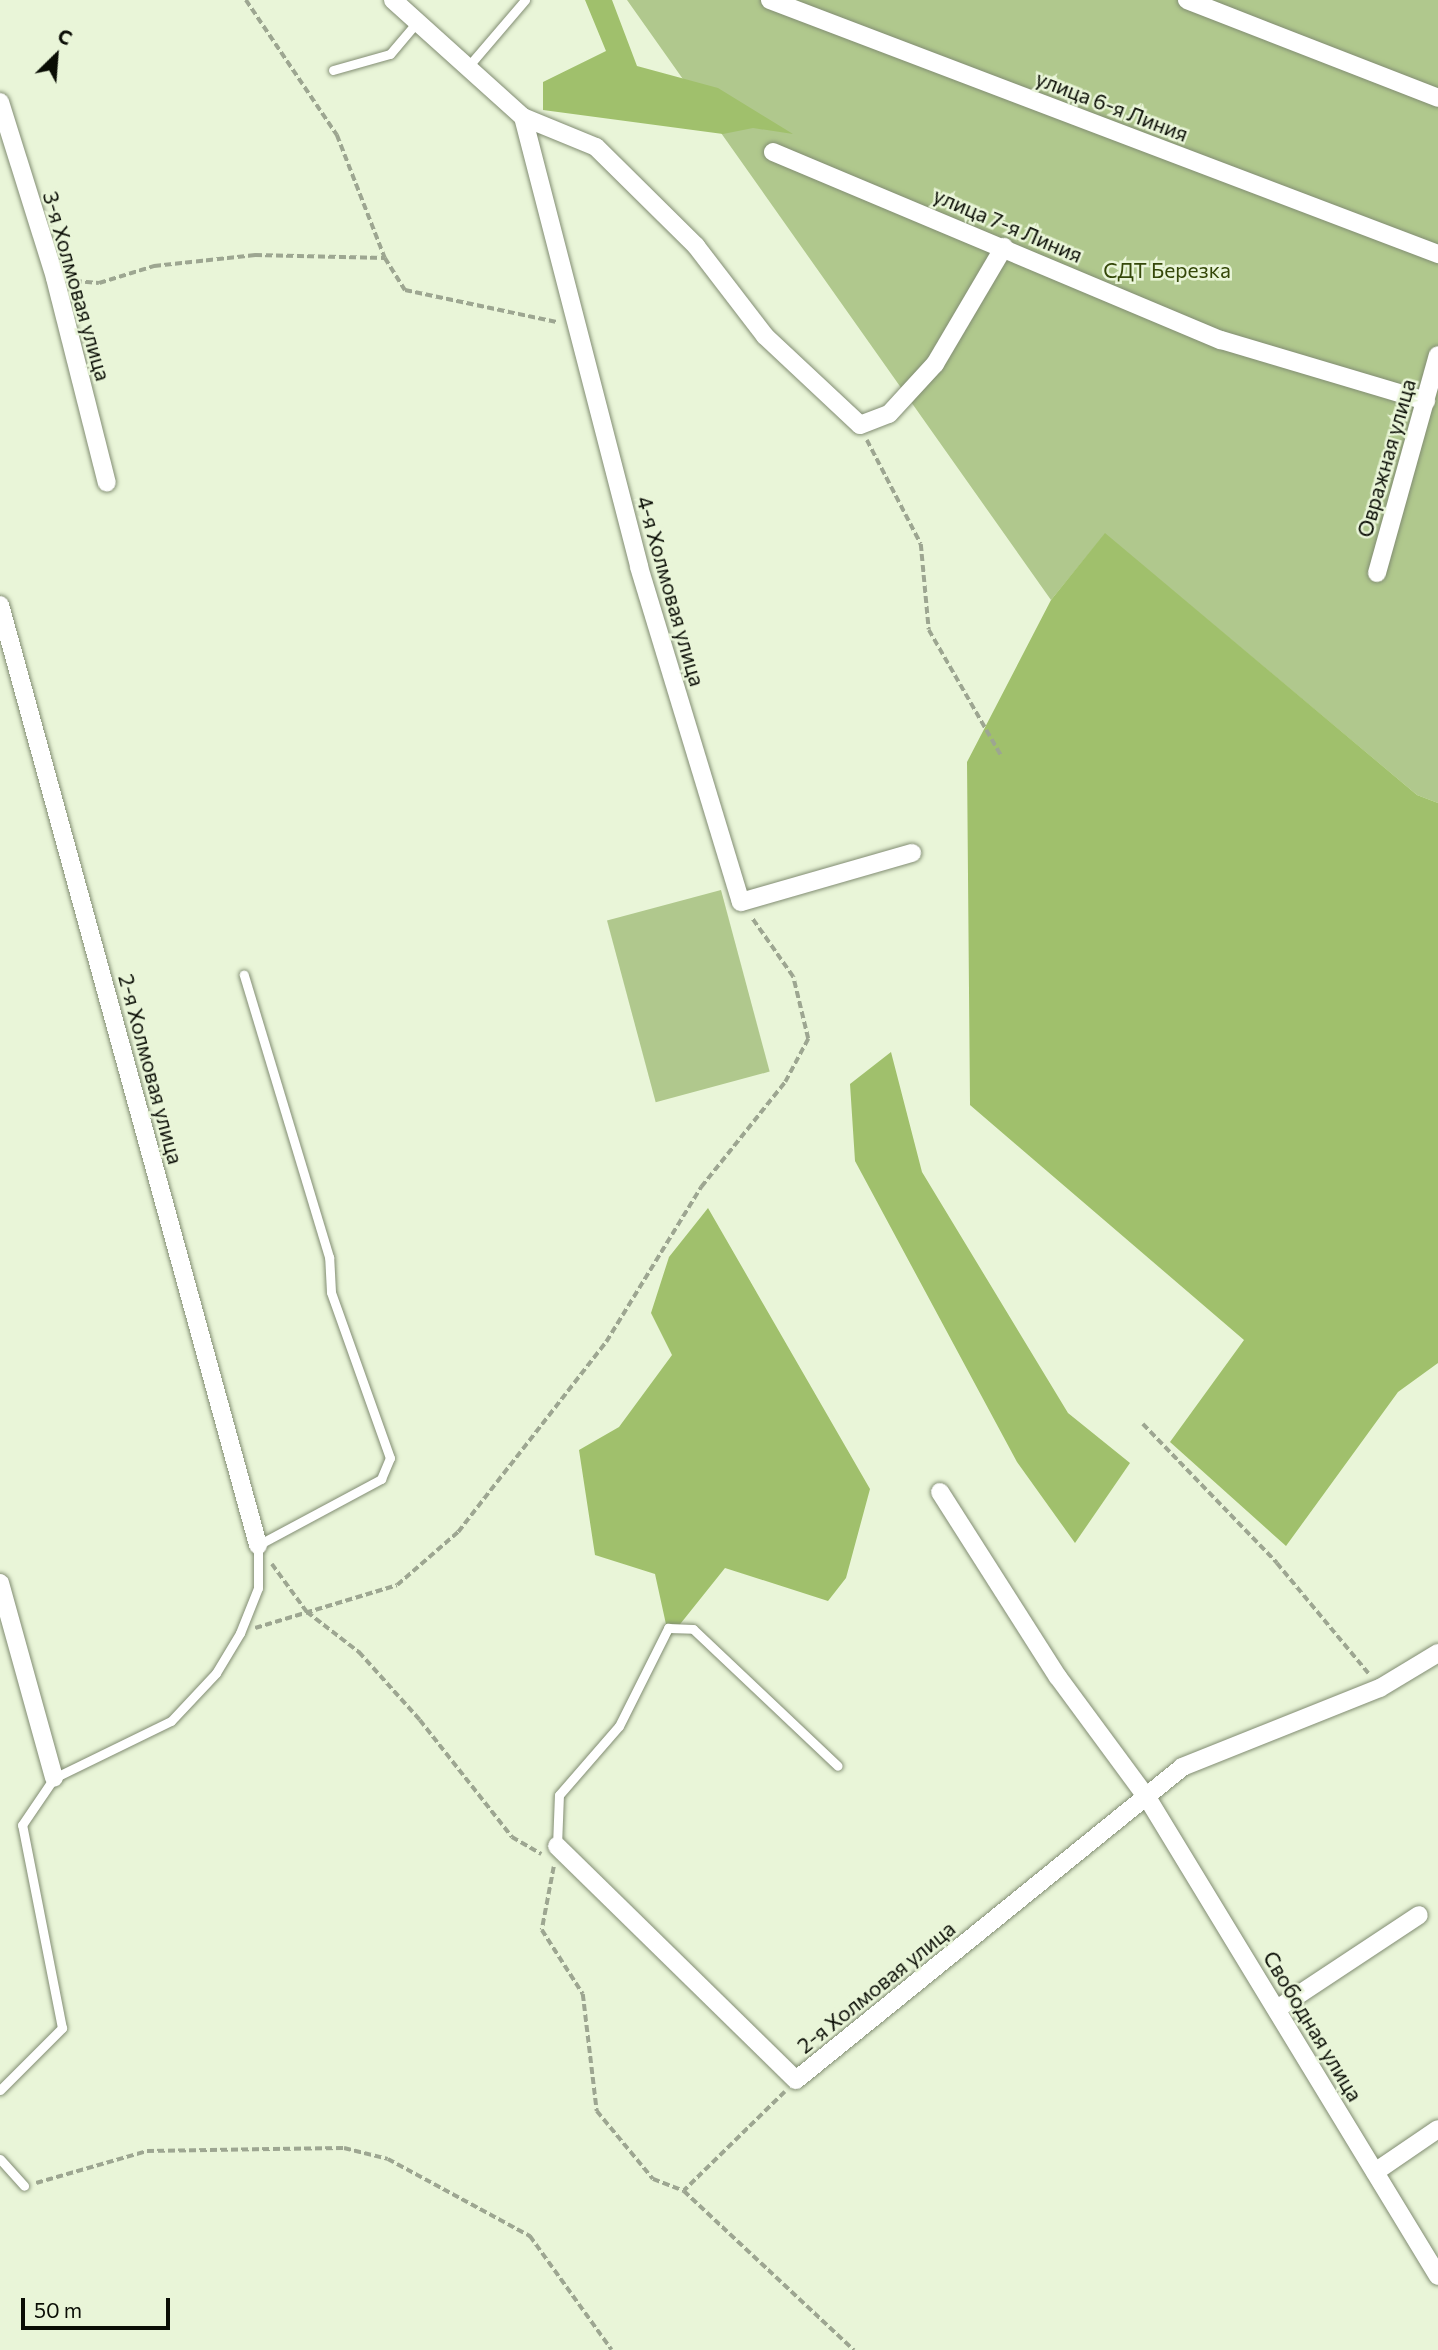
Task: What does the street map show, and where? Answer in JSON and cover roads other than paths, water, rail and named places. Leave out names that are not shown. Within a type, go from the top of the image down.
[{"type":"street","points":[[393,0],[419,20],[465,70],[523,117],[596,147],[696,246],[765,336],[860,425],[889,414],[935,364],[1004,247]]},
{"type":"street","name":"улица 6-я Линия","points":[[770,0],[1438,254]]},
{"type":"street","points":[[1187,0],[1438,98]]},
{"type":"street","name":"3-я Холмовая улица","points":[[0,102],[55,278],[107,483]]},
{"type":"street","name":"4-я Холмовая улица","points":[[523,117],[575,330],[741,902],[912,853]]},
{"type":"street","name":"улица 7-я Линия","points":[[773,152],[1221,340],[1426,401]]},
{"type":"street","name":"Овражная улица","points":[[1377,573],[1438,355]]},
{"type":"street","name":"2-я Холмовая улица","points":[[0,605],[258,1545]]},
{"type":"street","name":"Свободная улица","points":[[940,1492],[1058,1677],[1148,1799],[1438,2276]]},
{"type":"street","points":[[0,1583],[54,1778]]},
{"type":"street","name":"2-я Холмовая улица","points":[[556,1854],[796,2080],[1148,1799],[1182,1767],[1380,1688],[1438,1653]]},
{"type":"street","points":[[1277,2009],[1419,1915]]},
{"type":"street","points":[[1375,2172],[1438,2129]]},
{"type":"lane","points":[[465,70],[526,0]]},
{"type":"lane","points":[[333,70],[390,54],[419,20]]},
{"type":"lane","points":[[0,2090],[62,2028],[22,1825],[54,1778],[172,1721],[216,1673],[240,1633],[258,1588],[258,1545],[381,1479],[390,1458],[331,1292],[329,1257],[244,975]]},
{"type":"lane","points":[[556,1854],[559,1795],[619,1726],[668,1628],[693,1629],[838,1766]]},
{"type":"lane","points":[[0,2159],[24,2186]]},
{"type":"park label","name":"СДТ Березка","points":[[1167,270]]}]
